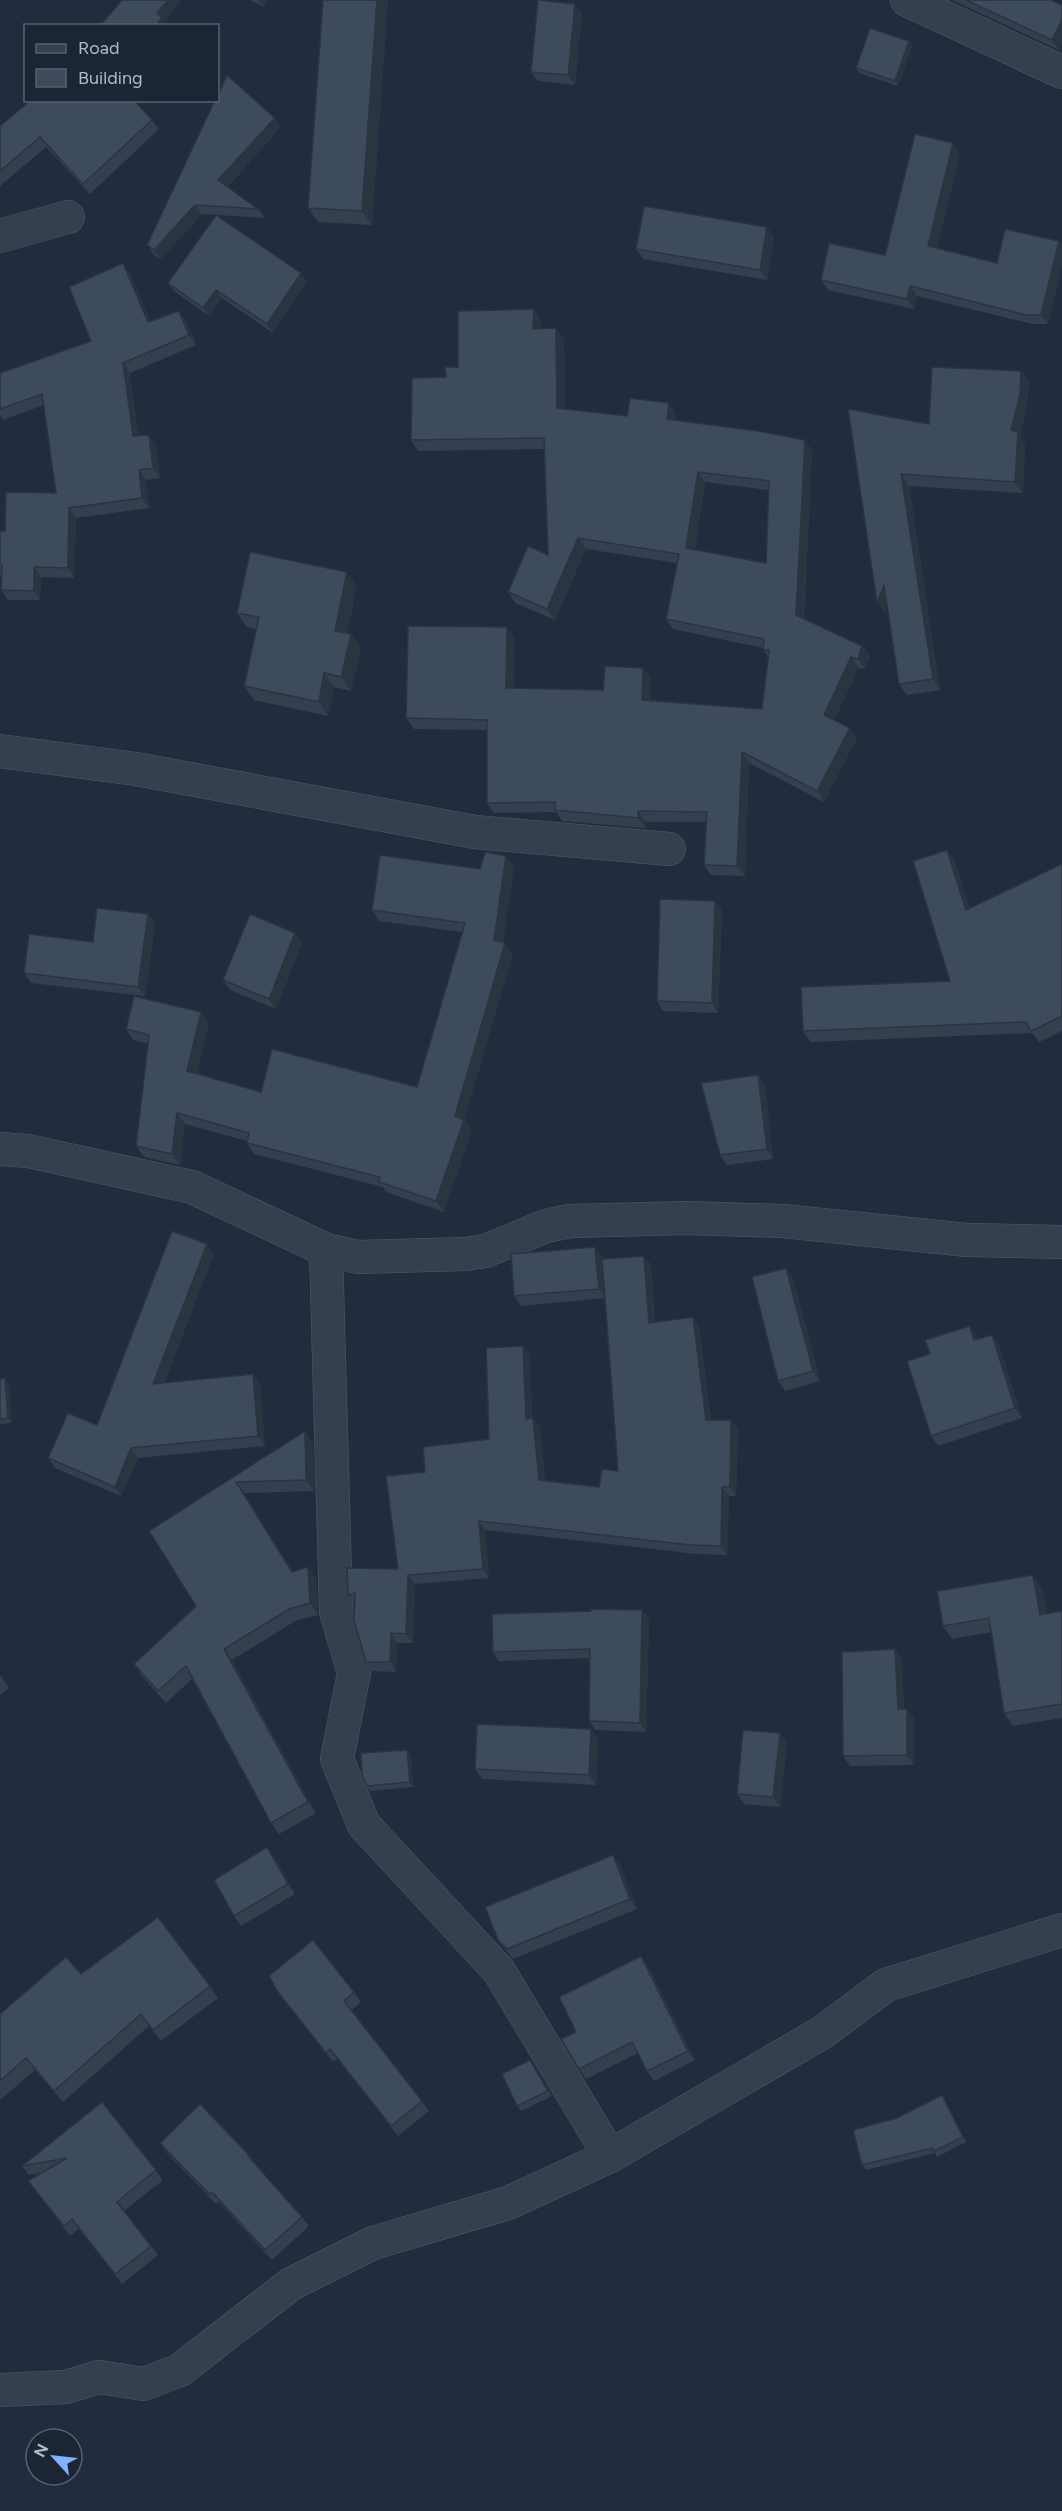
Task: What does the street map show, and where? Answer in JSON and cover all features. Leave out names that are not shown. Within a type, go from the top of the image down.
[{"type":"street","points":[[907,0],[1062,72]]},
{"type":"street","points":[[0,236],[68,217]]},
{"type":"street","points":[[0,751],[136,770],[475,832],[669,849]]},
{"type":"street","points":[[0,1149],[28,1151],[192,1187],[326,1250],[358,1257],[466,1254],[485,1251],[546,1227],[570,1221],[687,1218],[783,1221],[967,1240],[1062,1242]]},
{"type":"street","points":[[326,1250],[336,1612],[354,1673],[337,1759],[364,1825],[499,1971],[610,2156]]},
{"type":"street","points":[[0,2390],[66,2387],[99,2377],[144,2384],[180,2370],[291,2284],[372,2243],[508,2203],[610,2156],[823,2032],[886,1985],[1062,1930]]},
{"type":"building","points":[[122,0],[168,0],[157,13],[162,17],[157,24],[102,24]]},
{"type":"building","points":[[323,0],[377,0],[362,211],[308,208]]},
{"type":"building","points":[[538,0],[575,4],[568,75],[531,72]]},
{"type":"building","points":[[966,0],[1051,0],[1062,5],[1062,20],[1052,40]]},
{"type":"building","points":[[870,28],[909,41],[895,81],[856,68]]},
{"type":"building","points":[[227,75],[275,118],[218,180],[258,209],[195,205],[154,250],[147,245],[214,102],[219,102],[219,94]]},
{"type":"building","points":[[29,102],[136,102],[152,120],[83,184],[40,137],[0,171],[0,126]]},
{"type":"building","points":[[915,134],[953,143],[928,246],[997,263],[1005,229],[1059,241],[1041,315],[1026,315],[910,286],[907,299],[821,280],[829,243],[885,255]]},
{"type":"building","points":[[644,206],[767,227],[760,270],[636,249]]},
{"type":"building","points":[[216,215],[301,273],[267,324],[216,290],[203,308],[168,283]]},
{"type":"building","points":[[123,263],[148,322],[179,311],[189,335],[123,363],[133,436],[149,435],[153,468],[139,470],[142,498],[69,508],[68,568],[34,567],[34,591],[1,590],[0,531],[5,531],[6,492],[56,493],[42,394],[0,409],[0,373],[91,341],[69,287]]},
{"type":"building","points":[[534,309],[533,329],[556,328],[557,408],[627,416],[630,398],[669,403],[667,419],[758,431],[805,440],[796,615],[862,646],[858,659],[851,657],[824,715],[850,728],[817,791],[742,752],[737,866],[704,865],[707,812],[638,811],[638,818],[555,810],[555,802],[487,803],[487,720],[406,718],[408,626],[507,627],[506,688],[603,690],[605,666],[643,668],[642,700],[762,709],[769,650],[763,650],[764,639],[666,619],[679,554],[578,538],[547,609],[508,592],[528,546],[548,555],[544,438],[411,440],[412,378],[446,377],[445,367],[458,367],[458,311]],"holes":[[[698,472],[769,481],[766,563],[686,548]]]},
{"type":"building","points":[[932,367],[1021,371],[1020,394],[1011,430],[1018,432],[1015,482],[901,474],[933,679],[899,684],[884,586],[877,602],[848,409],[929,424]]},
{"type":"building","points":[[250,552],[347,572],[335,631],[351,634],[341,677],[324,673],[319,702],[244,686],[259,617],[237,613]]},
{"type":"building","points":[[947,850],[966,910],[1062,864],[1062,1016],[1031,1031],[1026,1022],[803,1031],[801,987],[950,981],[913,861]]},
{"type":"building","points":[[485,852],[506,856],[494,940],[505,943],[455,1116],[464,1120],[436,1201],[379,1182],[380,1177],[247,1143],[249,1133],[177,1113],[172,1154],[136,1146],[149,1035],[126,1029],[134,996],[201,1012],[187,1071],[261,1092],[272,1049],[417,1087],[465,923],[372,910],[380,855],[480,869]]},
{"type":"building","points":[[660,899],[715,901],[712,1003],[657,1001]]},
{"type":"building","points":[[97,908],[148,914],[138,987],[24,973],[29,934],[93,942]]},
{"type":"building","points":[[250,914],[295,933],[269,999],[223,980]]},
{"type":"building","points":[[758,1075],[767,1149],[720,1155],[701,1083]]},
{"type":"building","points":[[172,1231],[207,1244],[153,1384],[253,1374],[258,1436],[131,1448],[115,1487],[48,1458],[68,1413],[97,1425]]},
{"type":"building","points":[[595,1247],[599,1289],[514,1296],[511,1254]]},
{"type":"building","points":[[644,1256],[649,1323],[693,1317],[706,1420],[731,1420],[730,1487],[722,1487],[721,1546],[690,1545],[479,1521],[483,1569],[408,1575],[406,1634],[391,1633],[390,1662],[366,1662],[354,1620],[355,1593],[348,1595],[347,1568],[398,1569],[386,1476],[425,1472],[423,1447],[489,1439],[486,1348],[523,1346],[526,1419],[533,1418],[539,1480],[599,1487],[602,1469],[618,1471],[602,1259]]},
{"type":"building","points":[[786,1268],[813,1371],[778,1381],[752,1277]]},
{"type":"building","points":[[970,1326],[974,1340],[992,1335],[1015,1408],[931,1436],[907,1361],[930,1354],[925,1340]]},
{"type":"building","points":[[5,1378],[8,1418],[0,1419],[0,1379]]},
{"type":"building","points":[[305,1431],[306,1480],[236,1482],[292,1572],[308,1567],[310,1603],[289,1609],[224,1649],[308,1802],[271,1823],[186,1666],[158,1691],[134,1664],[196,1606],[149,1531]]},
{"type":"building","points":[[1033,1575],[1040,1615],[1062,1611],[1062,1704],[1004,1713],[989,1618],[943,1626],[937,1591]]},
{"type":"building","points":[[591,1609],[642,1610],[640,1723],[589,1721],[590,1649],[493,1652],[492,1614],[591,1611]]},
{"type":"building","points":[[895,1649],[898,1709],[907,1709],[907,1755],[843,1756],[842,1652]]},
{"type":"building","points":[[477,1724],[591,1729],[589,1775],[475,1769]]},
{"type":"building","points":[[743,1730],[780,1733],[773,1797],[737,1794]]},
{"type":"building","points":[[407,1750],[410,1782],[367,1786],[362,1775],[361,1753]]},
{"type":"building","points":[[267,1847],[288,1884],[234,1916],[214,1880]]},
{"type":"building","points":[[613,1855],[630,1899],[507,1949],[498,1940],[485,1907]]},
{"type":"building","points":[[158,1917],[210,1986],[153,2030],[141,2014],[54,2091],[26,2058],[0,2081],[0,2014],[66,1957],[81,1974]]},
{"type":"building","points":[[313,1940],[354,1992],[344,2001],[422,2101],[391,2126],[330,2049],[326,2053],[278,1992],[269,1976]]},
{"type":"building","points":[[641,1956],[688,2051],[647,2071],[632,2042],[579,2069],[561,2039],[576,2032],[559,1997]]},
{"type":"building","points":[[530,2060],[548,2091],[517,2106],[502,2074]]},
{"type":"building","points":[[942,2095],[963,2137],[934,2151],[932,2148],[862,2165],[853,2130],[897,2118]]},
{"type":"building","points":[[102,2102],[156,2170],[117,2202],[151,2246],[115,2274],[72,2219],[64,2226],[28,2181],[67,2158],[22,2166]]},
{"type":"building","points":[[200,2104],[249,2155],[302,2217],[265,2250],[212,2192],[209,2194],[160,2143]]}]
